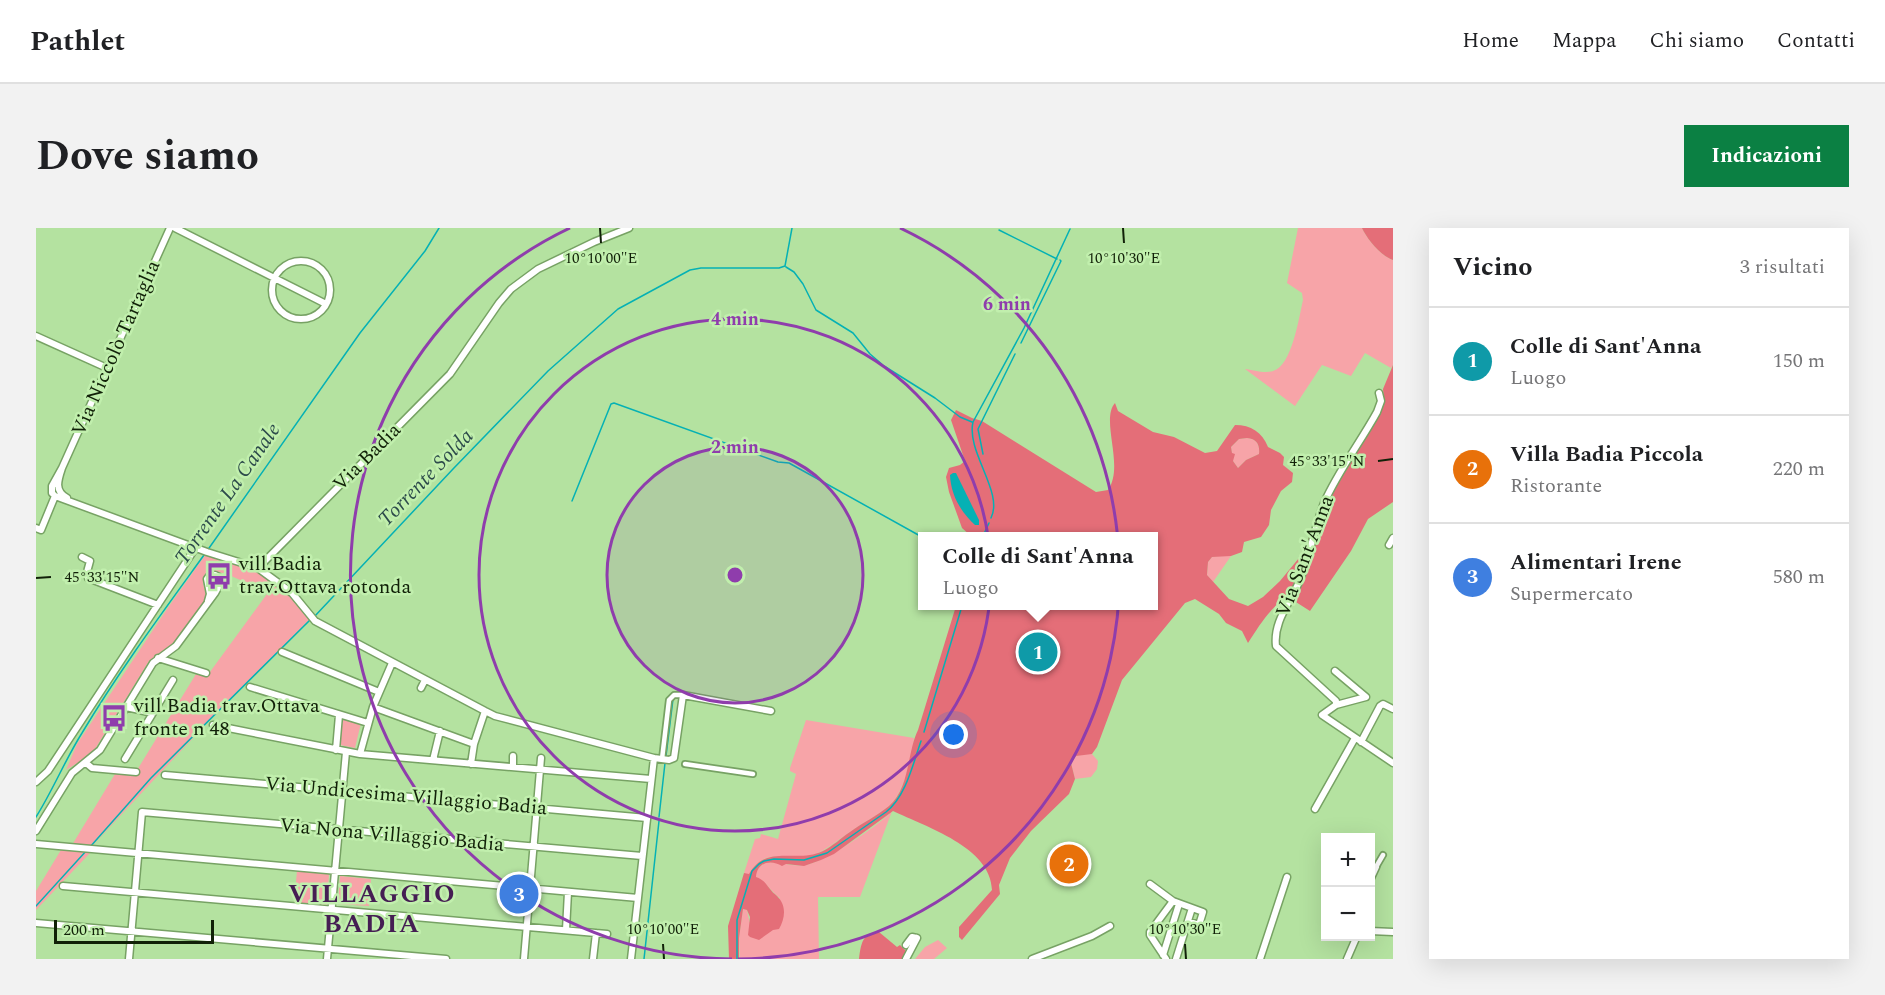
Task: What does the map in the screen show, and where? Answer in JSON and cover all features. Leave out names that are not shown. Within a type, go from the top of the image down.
[{"type":"street","name":"Via Niccolò Tartaglia","points":[[36,528],[41,530],[55,492],[52,486],[170,228]]},
{"type":"street","points":[[175,228],[326,304]]},
{"type":"street","name":"Via Badia","points":[[258,568],[450,374],[511,289],[538,269],[629,228]]},
{"type":"street","points":[[305,261],[321,269],[327,277],[330,295],[320,312],[312,317],[292,318],[276,306],[272,297],[271,286],[274,277],[287,264],[305,261]]},
{"type":"street","points":[[36,336],[107,368]]},
{"type":"street","name":"Via Sant'Anna","points":[[1336,705],[1331,694],[1276,645],[1275,636],[1279,620],[1299,582],[1314,528],[1325,502],[1334,482],[1377,412],[1382,401],[1379,393]]},
{"type":"street","points":[[55,492],[70,500],[258,568],[292,593],[315,621],[495,716],[654,758],[670,760],[674,758],[683,695]]},
{"type":"street","points":[[1389,545],[1393,538]]},
{"type":"street","points":[[36,782],[48,771],[158,605],[202,549]]},
{"type":"street","points":[[82,557],[90,561],[88,578],[158,605]]},
{"type":"street","points":[[36,831],[68,778],[99,750],[148,669],[158,658],[176,646],[219,586],[219,578],[213,574],[207,579],[210,596],[208,601]]},
{"type":"street","points":[[208,586],[215,588],[219,586]]},
{"type":"street","points":[[282,652],[379,692]]},
{"type":"street","points":[[158,658],[206,673]]},
{"type":"street","points":[[360,754],[373,707],[392,663]]},
{"type":"street","points":[[1335,671],[1366,697],[1336,705],[1322,715],[1393,763]]},
{"type":"street","points":[[125,759],[173,680]]},
{"type":"street","points":[[421,688],[425,680]]},
{"type":"street","points":[[250,687],[368,723]]},
{"type":"street","points":[[662,759],[669,700],[674,695],[771,711]]},
{"type":"street","points":[[1361,742],[1380,706],[1383,704],[1393,709]]},
{"type":"street","points":[[126,707],[153,712]]},
{"type":"street","points":[[373,707],[474,744]]},
{"type":"street","points":[[471,764],[474,744],[485,711]]},
{"type":"street","points":[[336,750],[339,715]]},
{"type":"street","points":[[213,725],[360,754],[651,779]]},
{"type":"street","points":[[433,760],[440,731]]},
{"type":"street","points":[[1315,808],[1354,738]]},
{"type":"street","points":[[327,959],[346,752]]},
{"type":"street","points":[[513,756],[513,766]]},
{"type":"street","points":[[524,959],[541,758]]},
{"type":"street","points":[[631,959],[654,758]]},
{"type":"street","points":[[86,763],[92,768],[136,772]]},
{"type":"street","points":[[685,764],[753,774]]},
{"type":"street","name":"Via Undicesima Villaggio Badia","points":[[165,775],[647,818]]},
{"type":"street","name":"Via Nona Villaggio Badia","points":[[139,854],[142,812],[642,856]]},
{"type":"street","points":[[36,844],[638,898]]},
{"type":"street","points":[[129,959],[139,854]]},
{"type":"street","points":[[1376,867],[1383,855]]},
{"type":"street","points":[[1260,959],[1287,877]]},
{"type":"street","points":[[1150,884],[1176,903],[1203,912],[1199,925],[1188,921]]},
{"type":"street","points":[[63,886],[607,934]]},
{"type":"street","points":[[566,930],[568,892]]},
{"type":"street","points":[[1164,957],[1176,903]]},
{"type":"street","points":[[1164,957],[1149,935],[1176,903]]},
{"type":"street","points":[[1176,959],[1192,908]]},
{"type":"street","points":[[36,922],[446,959]]},
{"type":"street","points":[[1032,959],[1092,936],[1110,926]]},
{"type":"street","points":[[1375,931],[1393,932]]},
{"type":"street","points":[[593,959],[596,933]]},
{"type":"street","points":[[906,945],[912,937],[917,939],[906,959]]},
{"type":"street","points":[[1347,959],[1355,941]]},
{"type":"shaded area","points":[[1298,228],[1362,228],[1375,247],[1393,260],[1393,365],[1391,368],[1365,353],[1351,376],[1322,365],[1295,406],[1245,369],[1273,371],[1280,367],[1290,351],[1303,300],[1302,293],[1287,283]]},
{"type":"shaded area","points":[[1362,228],[1393,228],[1393,260],[1375,247]]},
{"type":"shaded area","points":[[1393,365],[1393,502],[1368,519],[1351,551],[1310,611],[1288,597],[1270,611],[1248,643],[1242,631],[1226,623],[1219,614],[1195,599],[1185,603],[1122,680],[1097,747],[1092,754],[1076,756],[1071,763],[1075,779],[1069,794],[1031,831],[1010,858],[999,885],[1000,894],[962,940],[959,937],[959,927],[992,890],[989,875],[981,862],[969,850],[954,840],[893,811],[834,854],[821,860],[804,866],[786,864],[782,866],[769,862],[762,865],[756,877],[761,879],[780,900],[784,908],[783,921],[779,929],[773,930],[759,940],[748,935],[750,917],[747,910],[743,909],[739,959],[729,959],[728,926],[744,873],[749,874],[764,859],[803,856],[823,851],[884,810],[896,798],[905,780],[914,739],[955,610],[1158,610],[1158,532],[966,532],[962,528],[946,477],[949,468],[965,461],[951,420],[956,410],[982,421],[1096,492],[1108,490],[1113,480],[1114,456],[1110,420],[1115,403],[1118,411],[1153,432],[1174,437],[1205,453],[1217,451],[1235,425],[1255,430],[1263,437],[1268,447],[1284,457],[1283,465],[1293,473],[1292,482],[1281,491],[1271,510],[1269,525],[1261,537],[1244,542],[1242,552],[1231,556],[1212,557],[1208,562],[1207,575],[1229,599],[1248,606],[1263,597],[1280,581],[1299,558],[1343,468],[1374,422],[1384,400],[1383,389]],"holes":[[[1239,439],[1253,440],[1257,443],[1259,454],[1246,460],[1238,468],[1233,461],[1235,454],[1232,453],[1231,447]]]},
{"type":"shaded area","points":[[1247,438],[1257,443],[1259,454],[1246,460],[1238,468],[1233,461],[1231,447],[1239,439]]},
{"type":"shaded area","points":[[206,554],[267,577],[287,593],[310,619],[207,723],[92,846],[72,845],[115,774],[134,775],[196,674],[207,676],[267,594],[245,586],[246,582],[227,574],[207,573],[203,583],[207,599],[175,643],[149,661],[92,754],[66,770],[77,744]]},
{"type":"shaded area","points":[[1231,556],[1213,582],[1207,575],[1208,562],[1212,557]]},
{"type":"shaded area","points":[[342,717],[361,723],[355,748],[340,745]]},
{"type":"shaded area","points":[[806,720],[914,738],[906,775],[899,793],[889,806],[826,849],[801,858],[769,857],[755,866],[749,875],[744,873],[755,839],[760,838],[761,834],[778,839],[796,774],[790,771],[790,768]]},
{"type":"shaded area","points":[[1092,754],[1098,761],[1097,769],[1091,777],[1075,779],[1071,763],[1076,756]]},
{"type":"shaded area","points":[[892,811],[860,897],[818,897],[819,959],[740,959],[739,938],[743,909],[747,910],[750,924],[780,898],[763,881],[755,877],[761,866],[768,862],[791,865],[813,863],[851,842]]},
{"type":"shaded area","points":[[61,850],[90,853],[36,910],[36,891]]},
{"type":"shaded area","points":[[297,871],[329,874],[327,905],[294,903]]},
{"type":"shaded area","points":[[340,876],[371,879],[369,906],[338,904]]},
{"type":"shaded area","points":[[879,932],[908,953],[905,959],[859,959],[863,940]]},
{"type":"shaded area","points":[[938,940],[947,948],[934,959],[915,959],[925,947]]},
{"type":"water","points":[[956,473],[979,520],[979,525],[975,525],[970,520],[957,502],[950,475]]},
{"type":"waterway","name":"Torrente La Canale","points":[[207,551],[360,333],[425,251],[439,228]]},
{"type":"waterway","name":"Torrente Solda","points":[[314,617],[548,371],[618,309],[690,270],[785,266],[792,228]]},
{"type":"waterway","points":[[991,518],[994,508],[993,496],[975,446],[972,434],[973,422],[1024,328],[1070,229]]},
{"type":"waterway","points":[[999,230],[1057,259]]},
{"type":"waterway","points":[[1021,343],[1060,260]]},
{"type":"waterway","points":[[786,267],[794,272],[803,284],[816,310],[853,333],[870,354],[884,366],[935,398],[960,417],[972,422]]},
{"type":"waterway","points":[[983,454],[978,429],[1015,354]]},
{"type":"waterway","points":[[572,501],[611,404],[614,403],[778,462],[789,463],[918,535]]},
{"type":"waterway","points":[[985,532],[989,523]]},
{"type":"waterway","name":"Torrente La Canale","points":[[36,817],[96,710],[204,555]]},
{"type":"waterway","points":[[924,732],[961,610]]},
{"type":"waterway","name":"Torrente Solda","points":[[90,847],[151,778],[310,620]]},
{"type":"waterway","points":[[666,756],[673,699]]},
{"type":"waterway","points":[[737,959],[737,920],[752,871],[764,861],[804,860],[827,853],[886,812],[904,789],[921,741]]},
{"type":"waterway","points":[[659,817],[665,763]]},
{"type":"waterway","points":[[644,959],[659,821]]},
{"type":"waterway","name":"Torrente Solda","points":[[36,906],[87,850]]},
{"type":"place","name":"vill.Badia trav.Ottava rotonda","points":[[219,576]]},
{"type":"place","name":"Colle di Sant'Anna","points":[[1038,652]]},
{"type":"place","name":"vill.Badia trav.Ottava fronte n 48","points":[[114,718]]},
{"type":"place","name":"Villa Badia Piccola","points":[[1069,864]]},
{"type":"place","name":"Alimentari Irene","points":[[519,894]]},
{"type":"district","name":"VILLAGGIO BADIA","points":[[372,909]]}]
